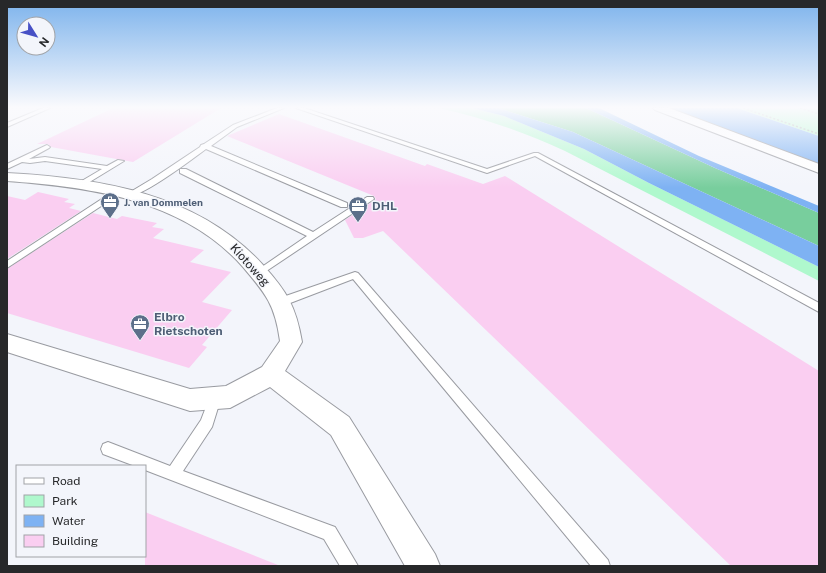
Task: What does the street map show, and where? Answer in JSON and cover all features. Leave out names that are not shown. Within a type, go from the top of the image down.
[{"type":"street","points":[[729,135],[819,169]]},
{"type":"street","name":"Kiotoweg","points":[[7,177],[48,179],[126,192],[167,205],[202,222],[233,245],[259,273],[282,302],[292,342],[270,374],[230,397],[190,400],[7,343]]},
{"type":"street","points":[[270,374],[340,426],[423,566]]},
{"type":"lane","points":[[7,265],[126,192],[155,181],[221,135]]},
{"type":"lane","points":[[379,135],[487,171],[536,154],[819,308]]},
{"type":"lane","points":[[203,146],[213,148],[344,205]]},
{"type":"lane","points":[[7,167],[47,147]]},
{"type":"lane","points":[[21,160],[30,161],[45,159],[108,168]]},
{"type":"lane","points":[[83,184],[120,161]]},
{"type":"lane","points":[[183,171],[313,236]]},
{"type":"lane","points":[[259,273],[370,198]]},
{"type":"lane","points":[[282,302],[355,275],[602,566]]},
{"type":"lane","points":[[173,473],[207,423],[214,398]]},
{"type":"lane","points":[[108,449],[329,533],[350,566]]},
{"type":"green space","points":[[526,135],[549,135],[584,149],[649,183],[819,267],[819,281],[565,151]]},
{"type":"green space","points":[[579,135],[643,135],[715,168],[819,213],[819,246]]},
{"type":"water","points":[[549,135],[579,135],[819,246],[819,267],[649,183],[584,149]]},
{"type":"water","points":[[643,135],[655,135],[699,156],[819,206],[819,213],[715,168]]},
{"type":"water","points":[[738,135],[815,135],[819,136],[819,166]]},
{"type":"building","points":[[57,135],[177,135],[133,162],[51,147],[48,144],[37,144]]},
{"type":"building","points":[[230,135],[337,135],[425,166],[427,164],[483,184],[505,176],[819,371],[819,566],[731,566],[383,231],[363,238],[354,238],[345,220],[375,200],[376,199],[374,196],[227,136]]},
{"type":"building","points":[[38,192],[69,199],[64,202],[75,204],[69,208],[81,211],[7,259],[7,196],[25,200]]},
{"type":"building","points":[[93,213],[117,219],[122,216],[157,223],[152,227],[164,229],[153,238],[204,250],[190,262],[231,272],[202,302],[232,310],[202,345],[207,347],[189,368],[7,313],[7,269]]},
{"type":"building","points":[[146,512],[278,565],[278,566],[145,566]]},
{"type":"place","name":"J. van Dommelen","points":[[110,219]]},
{"type":"place","name":"DHL","points":[[358,223]]},
{"type":"place","name":"Elbro Rietschoten","points":[[140,341]]}]
